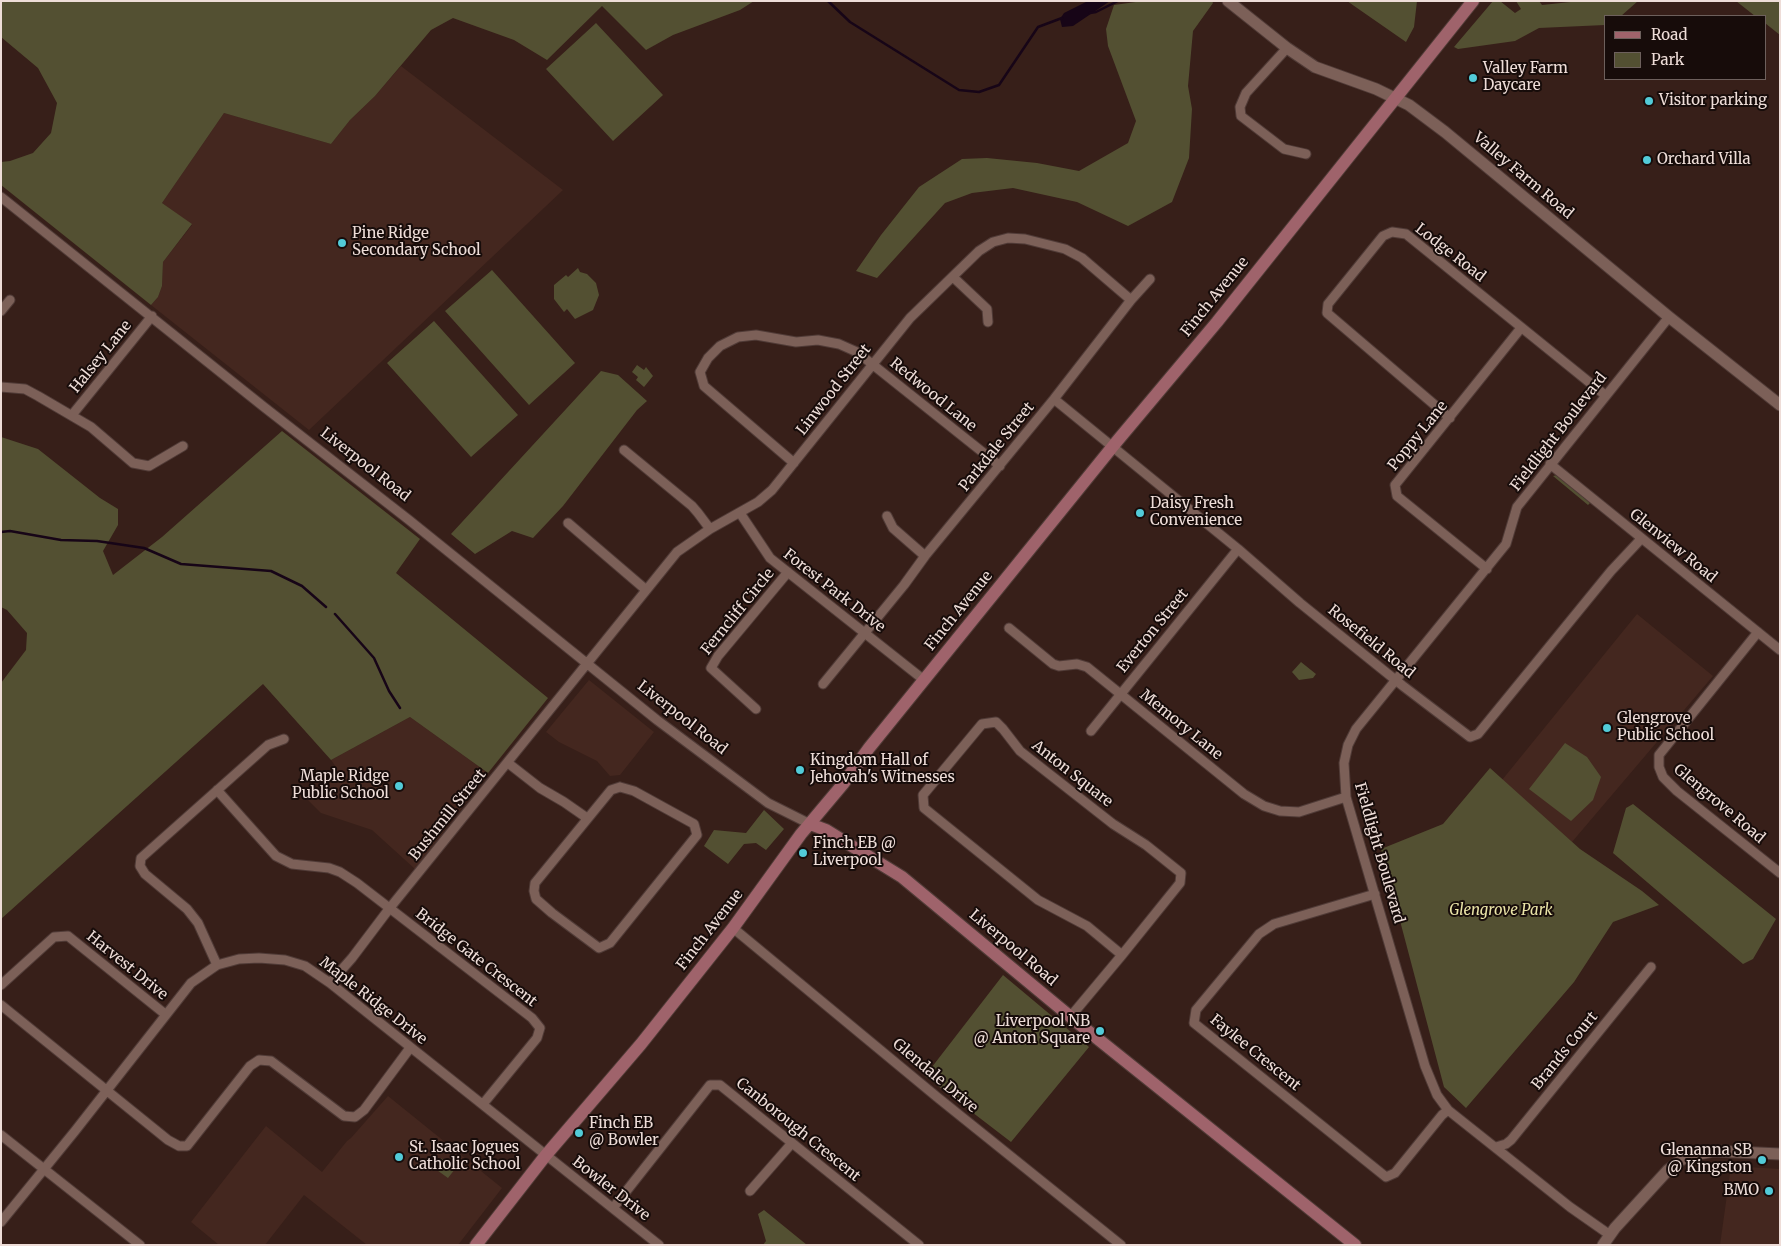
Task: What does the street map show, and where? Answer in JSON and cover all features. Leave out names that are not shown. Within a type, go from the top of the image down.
[{"type":"main road","name":"Finch Avenue","points":[[476,1245],[546,1156],[641,1044],[733,928],[810,824],[924,680],[1112,447],[1217,322],[1473,1]]},
{"type":"main road","name":"Liverpool Road","points":[[810,824],[826,830],[902,877],[1355,1245]]},
{"type":"street","name":"Valley Farm Road","points":[[1228,1],[1287,48],[1315,67],[1396,98],[1409,105],[1445,132],[1669,317],[1780,405]]},
{"type":"street","points":[[1287,48],[1246,94],[1240,107],[1241,116],[1284,149],[1306,154]]},
{"type":"street","name":"Liverpool Road","points":[[1,197],[724,772],[768,803],[810,824]]},
{"type":"street","name":"Lodge Road","points":[[1450,418],[1327,313],[1328,304],[1384,236],[1392,232],[1406,234],[1521,328],[1550,349],[1605,396]]},
{"type":"street","name":"Linwood Street","points":[[587,664],[677,552],[710,529],[758,502],[772,490],[910,318],[979,251],[993,242],[1008,238],[1025,239],[1065,249],[1082,258],[1131,300]]},
{"type":"street","points":[[953,277],[987,309],[988,322]]},
{"type":"street","name":"Parkdale Street","points":[[864,632],[1054,399],[1131,300],[1150,279]]},
{"type":"street","points":[[1,311],[10,300]]},
{"type":"street","name":"Halsey Lane","points":[[72,415],[152,316]]},
{"type":"street","name":"Fieldlight Boulevard","points":[[1610,1235],[1570,1207],[1448,1110],[1437,1095],[1425,1066],[1401,977],[1346,797],[1344,763],[1348,745],[1356,729],[1506,544],[1518,507],[1550,464],[1669,317]]},
{"type":"street","name":"Poppy Lane","points":[[1486,569],[1397,496],[1395,485],[1521,328]]},
{"type":"street","name":"Redwood Lane","points":[[794,463],[704,386],[700,372],[708,358],[720,346],[738,337],[756,335],[796,342],[818,340],[839,344],[857,352],[1000,466]]},
{"type":"street","points":[[1,387],[25,389],[72,415],[91,427],[132,463],[149,466],[183,446]]},
{"type":"street","name":"Rosefield Road","points":[[1054,399],[1238,549],[1300,603],[1470,736],[1478,734],[1611,571],[1641,539]]},
{"type":"street","points":[[624,450],[692,506],[710,529]]},
{"type":"street","name":"Glenview Road","points":[[1550,464],[1780,650]]},
{"type":"street","name":"Forest Park Drive","points":[[740,513],[770,558],[924,680]]},
{"type":"street","points":[[887,516],[893,528],[925,556]]},
{"type":"street","points":[[568,523],[645,590]]},
{"type":"street","name":"Everton Street","points":[[1091,731],[1238,549]]},
{"type":"street","name":"Ferncliff Circle","points":[[756,709],[711,668],[718,656],[788,572]]},
{"type":"street","name":"Memory Lane","points":[[1009,628],[1053,664],[1058,666],[1077,664],[1087,667],[1244,794],[1264,806],[1280,811],[1299,812],[1346,797]]},
{"type":"street","points":[[822,684],[864,632]]},
{"type":"street","name":"Glengrove Road","points":[[1758,632],[1659,755],[1659,767],[1663,777],[1677,791],[1780,873]]},
{"type":"street","name":"Bushmill Street","points":[[330,983],[587,664]]},
{"type":"street","name":"Anton Square","points":[[1071,1016],[1122,955],[1180,883],[1181,873],[1146,845],[1113,824],[1020,751],[1003,728],[996,722],[982,724],[923,795],[924,808],[1038,900],[1087,926],[1122,955]]},
{"type":"street","points":[[217,965],[198,923],[187,909],[145,874],[140,866],[141,858],[268,746],[284,740]]},
{"type":"street","points":[[508,763],[540,788],[587,818]]},
{"type":"street","points":[[620,787],[634,790],[694,824],[697,833],[610,943],[599,948],[536,899],[534,891],[535,883],[587,818],[611,790],[620,787]]},
{"type":"street","points":[[218,790],[276,856],[292,864],[329,868],[340,872],[389,909]]},
{"type":"street","name":"Faylee Crescent","points":[[1375,894],[1274,924],[1259,934],[1196,1010],[1194,1023],[1386,1177],[1395,1172],[1448,1110]]},
{"type":"street","name":"Bridge Gate Crescent","points":[[389,909],[532,1018],[540,1028],[537,1038],[483,1104]]},
{"type":"street","name":"Glendale Drive","points":[[733,928],[937,1097],[1121,1245]]},
{"type":"street","name":"Harvest Drive","points":[[1,985],[54,937],[68,936],[165,1014]]},
{"type":"street","name":"Maple Ridge Drive","points":[[1,1222],[191,983],[217,965],[239,959],[285,960],[305,966],[330,983],[546,1156]]},
{"type":"street","name":"Brands Court","points":[[1496,1147],[1512,1140],[1651,967]]},
{"type":"street","points":[[1,1006],[168,1140],[179,1146],[187,1146],[250,1066],[259,1060],[271,1061],[344,1116],[355,1117],[364,1110],[410,1048]]},
{"type":"street","name":"Canborough Crescent","points":[[612,1208],[710,1085],[720,1085],[919,1245]]},
{"type":"street","points":[[1,1134],[140,1245]]},
{"type":"street","points":[[750,1191],[792,1143]]},
{"type":"street","points":[[1603,1245],[1668,1170],[1690,1156],[1714,1151],[1780,1154]]},
{"type":"street","name":"Bowler Drive","points":[[546,1156],[659,1245]]},
{"type":"shaded area","points":[[1088,1],[1110,1],[1073,26],[1062,27],[1060,19],[1064,13]]},
{"type":"shaded area","name":"Pine Ridge Secondary School","points":[[401,66],[563,190],[309,430],[151,305],[158,297],[162,286],[163,262],[192,225],[162,203],[224,113],[331,144],[350,120],[375,96]]},
{"type":"shaded area","name":"Glengrove Public School","points":[[1637,614],[1713,676],[1572,842],[1502,780]]},
{"type":"shaded area","points":[[589,680],[654,732],[620,775],[610,776],[597,761],[559,742],[546,732]]},
{"type":"shaded area","name":"Maple Ridge Public School","points":[[410,717],[488,773],[415,869],[372,830],[321,813],[308,800],[336,767],[331,760]]},
{"type":"shaded area","name":"St. Isaac Jogues Catholic School","points":[[388,1096],[502,1188],[458,1245],[367,1245],[304,1195],[265,1245],[219,1245],[191,1222],[266,1126],[322,1172]]},
{"type":"shaded area","points":[[1731,1166],[1780,1169],[1780,1245],[1720,1245]]},
{"type":"green space","points":[[1,1],[754,1],[740,10],[673,35],[646,50],[602,6],[547,60],[514,40],[453,18],[431,30],[375,96],[350,120],[331,144],[224,113],[162,203],[192,224],[163,262],[162,286],[158,297],[151,305],[1,185],[1,162],[33,153],[51,133],[57,103],[38,68],[1,37]]},
{"type":"green space","points":[[1143,1],[1212,1],[1213,3],[1193,31],[1188,86],[1192,109],[1189,158],[1172,202],[1128,226],[1077,202],[1013,188],[972,193],[945,203],[877,278],[856,271],[881,235],[919,187],[962,159],[987,158],[1037,163],[1079,171],[1128,143],[1136,121],[1108,46],[1106,29],[1114,5]]},
{"type":"green space","points":[[1347,1],[1417,1],[1414,27],[1406,42]]},
{"type":"green space","points":[[1493,1],[1500,1],[1515,13],[1521,9],[1516,1],[1539,1],[1542,5],[1580,1],[1638,1],[1622,15],[1604,15],[1604,25],[1539,28],[1515,41],[1458,49],[1454,47]]},
{"type":"green space","points":[[1736,1],[1780,1],[1780,35],[1766,24],[1766,15],[1754,15]]},
{"type":"green space","points":[[596,23],[663,95],[613,141],[546,69]]},
{"type":"green space","points":[[578,268],[580,272],[587,274],[596,283],[599,295],[593,310],[575,319],[567,309],[564,312],[554,299],[554,285],[566,275],[568,277]]},
{"type":"green space","points":[[492,270],[575,363],[529,405],[445,311]]},
{"type":"green space","points":[[434,321],[518,415],[471,457],[387,363]]},
{"type":"green space","points":[[637,365],[644,370],[646,367],[653,376],[644,387],[636,380],[638,377],[632,372]]},
{"type":"green space","points":[[601,371],[618,375],[647,401],[637,410],[563,506],[533,538],[512,531],[475,554],[451,534]]},
{"type":"green space","points":[[282,431],[420,539],[396,573],[548,698],[488,773],[410,717],[331,760],[263,684],[1,919],[1,683],[26,650],[27,633],[7,610],[1,607],[1,437],[38,449],[100,498],[118,509],[118,525],[103,551],[113,575],[162,537]]},
{"type":"green space","points":[[1557,475],[1590,503],[1588,505],[1553,476]]},
{"type":"green space","points":[[1301,662],[1316,674],[1313,678],[1299,680],[1292,672]]},
{"type":"green space","points":[[1565,743],[1587,757],[1601,777],[1593,800],[1571,821],[1529,789]]},
{"type":"green space","name":"Glengrove Park","points":[[1490,768],[1580,849],[1642,891],[1659,905],[1613,922],[1574,982],[1466,1108],[1444,1087],[1381,849],[1443,824]]},
{"type":"green space","points":[[1633,804],[1776,919],[1753,959],[1743,964],[1613,853],[1626,808]]},
{"type":"green space","points":[[764,810],[784,829],[766,850],[756,843],[744,844],[728,864],[704,846],[714,830],[746,833]]},
{"type":"green space","points":[[1003,975],[1089,1047],[1011,1142],[925,1076]]},
{"type":"green space","points":[[441,1158],[455,1169],[448,1178],[434,1168]]},
{"type":"green space","points":[[764,1210],[807,1245],[763,1245],[766,1241],[758,1214]]},
{"type":"waterway","points":[[828,1],[850,22],[959,90],[979,92],[999,85],[1038,27],[1062,18]]},
{"type":"waterway","points":[[1090,13],[1118,1]]},
{"type":"waterway","points":[[1,532],[10,531],[61,540],[97,541],[144,548],[181,564],[271,571],[302,586],[326,607]]},
{"type":"waterway","points":[[335,614],[374,658],[389,691],[400,708]]},
{"type":"place","name":"Valley Farm Daycare","points":[[1473,78]]},
{"type":"place","name":"Visitor parking","points":[[1649,101]]},
{"type":"place","name":"Orchard Villa","points":[[1647,160]]},
{"type":"place","name":"Pine Ridge Secondary School","points":[[342,243]]},
{"type":"place","name":"Daisy Fresh Convenience","points":[[1140,513]]},
{"type":"place","name":"Glengrove Public School","points":[[1607,728]]},
{"type":"place","name":"Kingdom Hall of Jehovah's Witnesses","points":[[800,770]]},
{"type":"place","name":"Maple Ridge Public School","points":[[399,786]]},
{"type":"place","name":"Finch EB @ Liverpool","points":[[803,853]]},
{"type":"place","name":"Liverpool NB @ Anton Square","points":[[1100,1031]]},
{"type":"place","name":"Finch EB @ Bowler","points":[[579,1133]]},
{"type":"place","name":"St. Isaac Jogues Catholic School","points":[[399,1157]]},
{"type":"place","name":"Glenanna SB @ Kingston","points":[[1762,1160]]},
{"type":"place","name":"BMO","points":[[1769,1191]]}]
